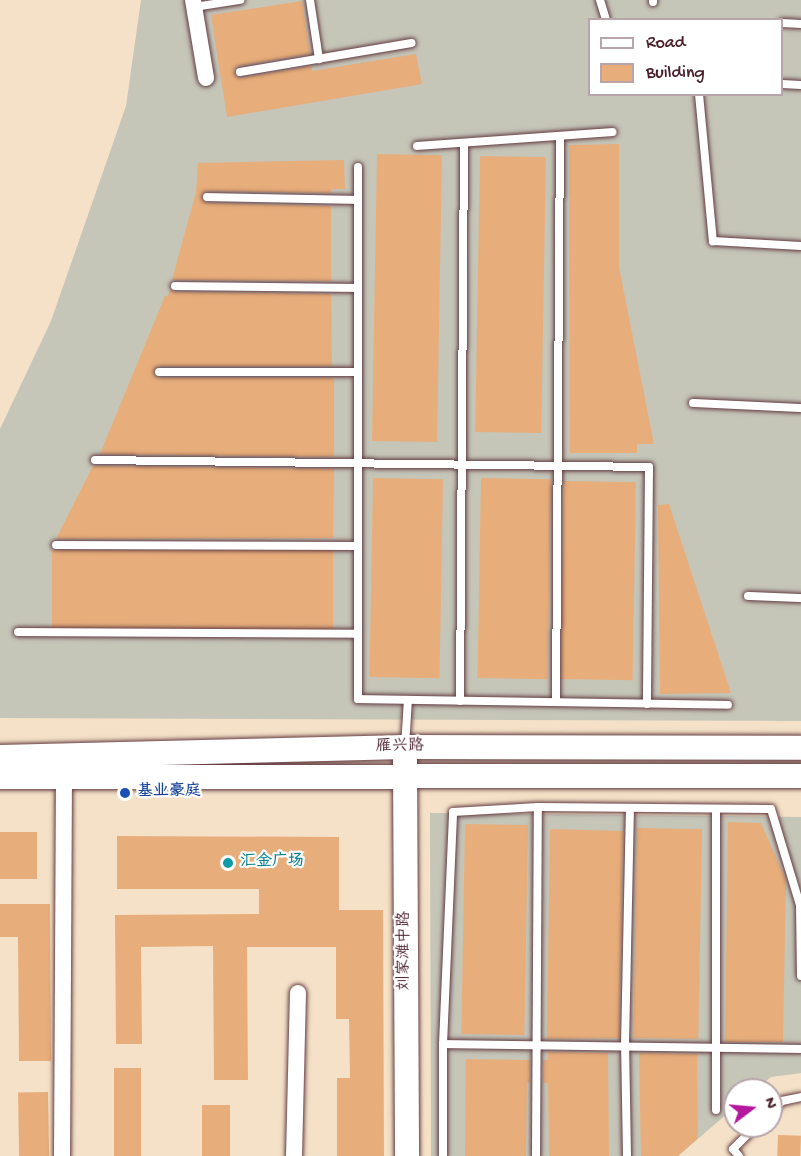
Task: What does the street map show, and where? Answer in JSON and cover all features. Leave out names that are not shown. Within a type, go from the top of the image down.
[{"type":"main road","name":"雁兴路","points":[[0,777],[64,767],[405,747],[801,748]]},
{"type":"main road","name":"刘家滩中路","points":[[405,747],[407,1156]]},
{"type":"main road","name":"雁兴路","points":[[0,757],[64,767],[405,776],[801,776]]},
{"type":"street","points":[[194,4],[206,78]]},
{"type":"street","points":[[62,1156],[64,767]]},
{"type":"street","points":[[294,1156],[298,993]]},
{"type":"lane","points":[[194,4],[240,0]]},
{"type":"lane","points":[[310,0],[319,59]]},
{"type":"lane","points":[[600,0],[605,18]]},
{"type":"lane","points":[[783,23],[801,24]]},
{"type":"lane","points":[[240,72],[412,43]]},
{"type":"lane","points":[[783,84],[801,85]]},
{"type":"lane","points":[[699,96],[713,241],[801,246]]},
{"type":"lane","points":[[417,146],[613,132]]},
{"type":"lane","points":[[556,702],[560,136]]},
{"type":"lane","points":[[460,701],[464,143]]},
{"type":"lane","points":[[358,167],[358,699],[728,705]]},
{"type":"lane","points":[[207,197],[358,200]]},
{"type":"lane","points":[[175,286],[358,288]]},
{"type":"lane","points":[[159,372],[358,372]]},
{"type":"lane","points":[[693,403],[801,408]]},
{"type":"lane","points":[[95,460],[649,467],[647,704]]},
{"type":"lane","points":[[56,545],[358,546]]},
{"type":"lane","points":[[748,596],[801,598]]},
{"type":"lane","points":[[18,632],[358,634]]},
{"type":"lane","points":[[405,747],[408,700]]},
{"type":"lane","points":[[536,1156],[538,807]]},
{"type":"lane","points":[[444,1156],[443,1044],[453,812],[538,807],[716,810],[771,808],[800,905],[801,976]]},
{"type":"lane","points":[[627,1156],[625,1046],[630,809]]},
{"type":"lane","points":[[716,810],[716,1110]]},
{"type":"lane","points":[[443,1044],[716,1046],[801,1049]]},
{"type":"lane","points":[[783,1101],[801,1097]]},
{"type":"lane","points":[[739,1156],[733,1149],[744,1138]]},
{"type":"shaded area","points":[[141,0],[801,0],[801,721],[0,718],[0,429],[51,321],[126,106]]},
{"type":"shaded area","points":[[430,813],[801,817],[801,1073],[770,1078],[723,1078],[723,1117],[678,1156],[431,1156]]},
{"type":"building","points":[[302,1],[310,54],[238,66],[234,70],[236,76],[241,78],[312,66],[312,71],[416,54],[422,84],[227,117],[211,15]]},
{"type":"building","points":[[619,144],[619,267],[654,444],[637,444],[637,453],[570,453],[569,145]]},
{"type":"building","points":[[377,154],[442,155],[437,442],[372,441]]},
{"type":"building","points":[[480,156],[546,157],[541,433],[475,432]]},
{"type":"building","points":[[344,160],[345,189],[331,189],[331,193],[207,191],[201,196],[207,203],[331,206],[331,281],[172,280],[196,192],[198,163]]},
{"type":"building","points":[[170,290],[175,292],[331,294],[332,366],[159,366],[153,373],[159,378],[332,378],[334,381],[334,457],[100,454],[165,296],[168,296]]},
{"type":"building","points":[[93,466],[334,469],[333,538],[56,539]]},
{"type":"building","points":[[373,478],[443,479],[440,678],[370,677]]},
{"type":"building","points":[[481,478],[551,479],[547,679],[478,678]]},
{"type":"building","points":[[564,481],[636,482],[633,680],[561,679]]},
{"type":"building","points":[[669,504],[731,693],[660,694],[658,505]]},
{"type":"building","points":[[52,550],[333,550],[333,631],[52,631]]},
{"type":"building","points":[[728,822],[761,823],[786,880],[783,1042],[725,1042]]},
{"type":"building","points":[[465,824],[528,825],[524,1035],[461,1034]]},
{"type":"building","points":[[637,828],[702,829],[698,1039],[633,1038]]},
{"type":"building","points":[[550,829],[623,831],[619,1038],[548,1039],[547,1037]]},
{"type":"building","points":[[0,832],[37,832],[37,879],[0,879]]},
{"type":"building","points":[[117,836],[339,837],[339,910],[383,910],[384,1156],[337,1156],[337,1078],[350,1078],[349,1019],[336,1019],[336,947],[247,947],[248,1080],[214,1080],[213,946],[141,947],[142,1044],[116,1044],[115,915],[259,914],[259,889],[117,889]]},
{"type":"building","points":[[0,904],[50,904],[51,1061],[19,1061],[18,937],[0,937]]},
{"type":"building","points":[[548,1052],[608,1053],[609,1156],[549,1156],[548,1083],[543,1083],[543,1060],[548,1060]]},
{"type":"building","points":[[639,1053],[697,1054],[698,1138],[678,1156],[641,1156]]},
{"type":"building","points":[[466,1059],[530,1060],[530,1083],[527,1082],[526,1156],[465,1156]]},
{"type":"building","points":[[114,1068],[141,1068],[141,1156],[114,1156]]},
{"type":"building","points":[[48,1092],[49,1156],[19,1156],[18,1093]]},
{"type":"building","points":[[202,1105],[230,1105],[230,1156],[202,1156]]},
{"type":"building","points":[[783,1135],[801,1136],[800,1156],[777,1156],[778,1138],[783,1138]]},
{"type":"place","name":"基业豪庭","points":[[125,793]]},
{"type":"place","name":"汇金广场","points":[[228,863]]}]
